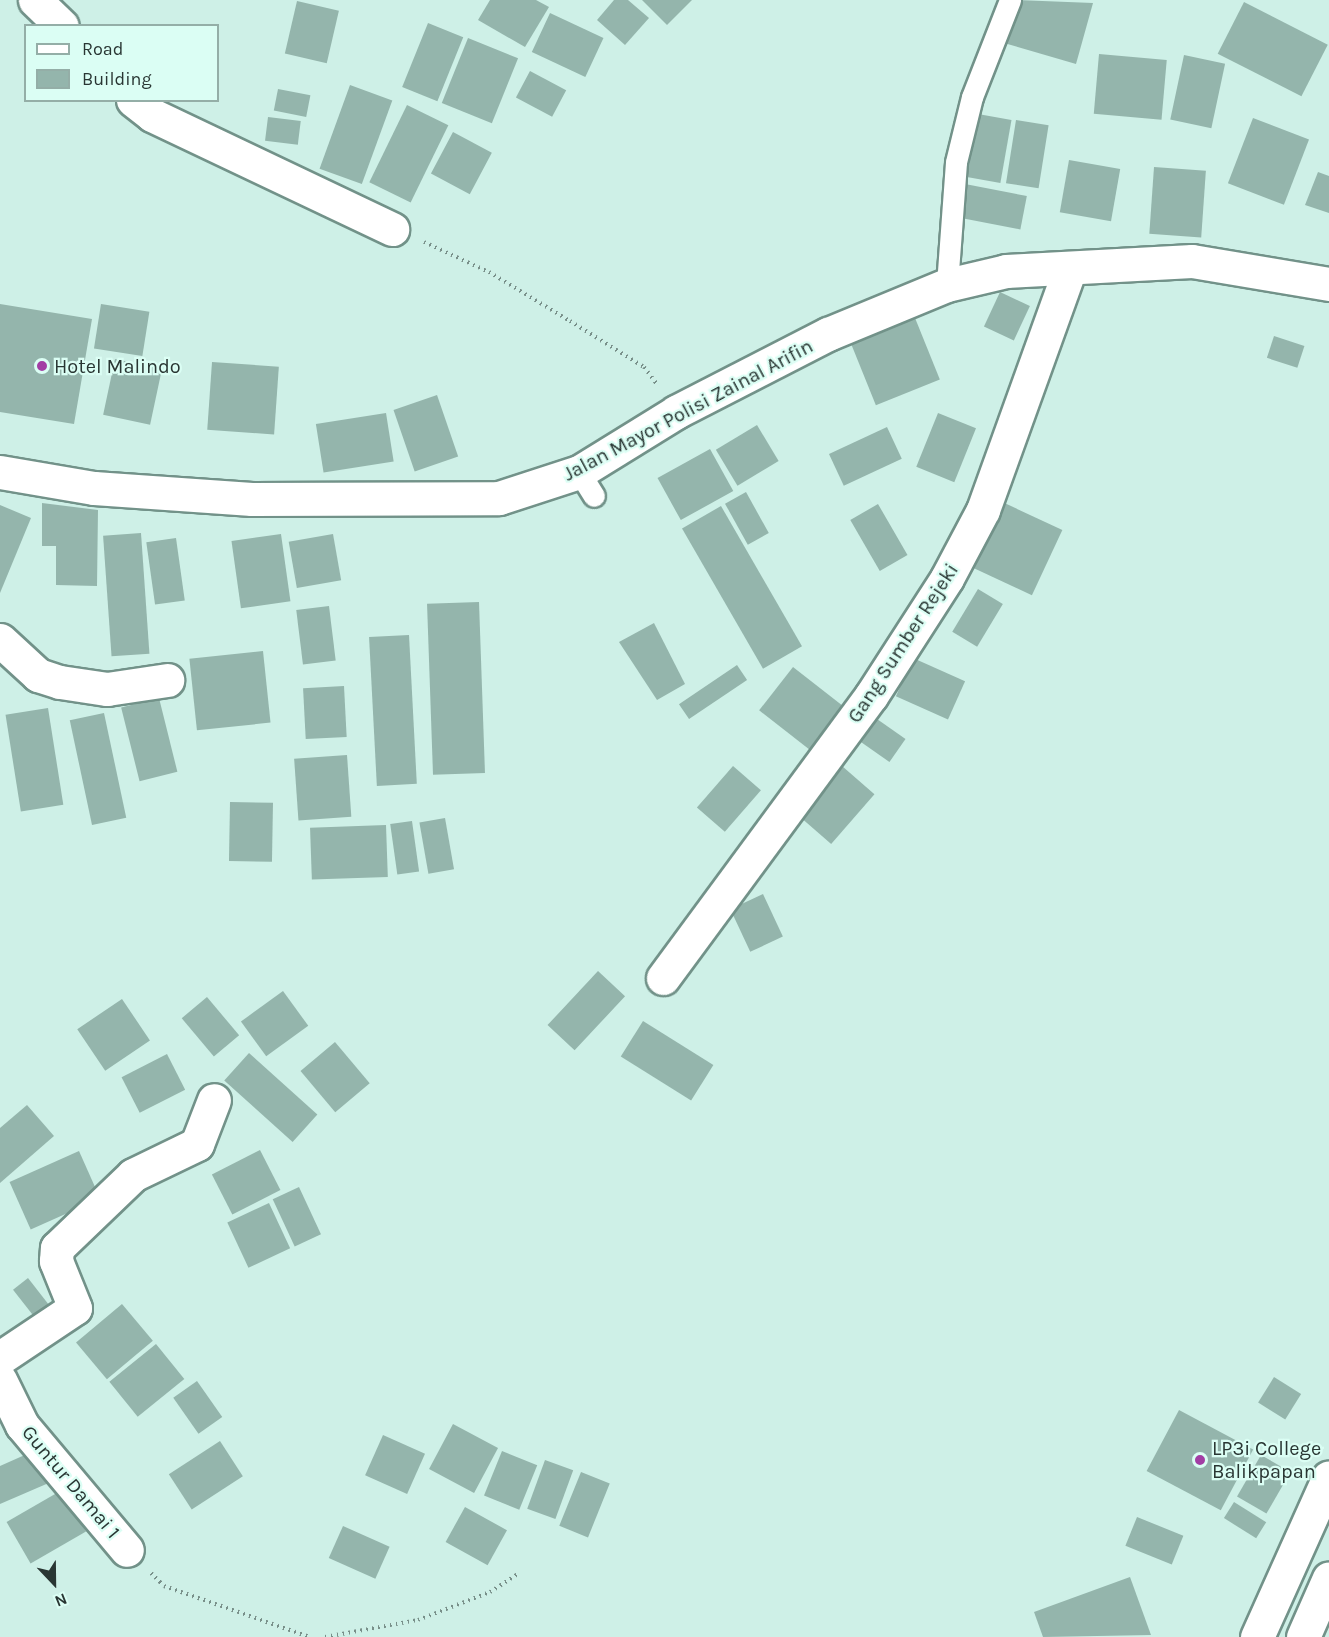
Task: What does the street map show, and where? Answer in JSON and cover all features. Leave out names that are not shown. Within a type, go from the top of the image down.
[{"type":"street","points":[[35,0],[60,24]]},
{"type":"street","points":[[136,102],[152,115],[392,228]]},
{"type":"street","name":"Jalan Mayor Polisi Zainal Arifin","points":[[0,472],[94,488],[334,501],[498,498],[586,484],[676,412],[828,334],[947,285],[1006,271],[1192,261],[1329,284]]},
{"type":"street","name":"Gang Sumber Rejeki","points":[[663,978],[871,696],[948,578],[983,510],[1070,269]]},
{"type":"street","points":[[0,640],[38,675],[71,685],[107,689],[167,680]]},
{"type":"street","points":[[0,1358],[65,1320],[75,1308],[56,1261],[57,1248],[133,1175],[197,1144],[214,1100]]},
{"type":"street","name":"Guntur Damai 1","points":[[0,1380],[11,1432],[128,1550]]},
{"type":"street","points":[[1257,1637],[1329,1477]]},
{"type":"street","points":[[1303,1637],[1329,1578]]},
{"type":"lane","points":[[947,285],[956,162],[972,97],[1010,0]]},
{"type":"path","points":[[392,228],[489,272],[644,367],[676,412]]},
{"type":"path","points":[[128,1550],[164,1586],[310,1637]]},
{"type":"path","points":[[325,1637],[418,1620],[490,1593],[519,1573]]},
{"type":"building","points":[[490,0],[536,0],[549,7],[525,47],[478,20]]},
{"type":"building","points":[[614,0],[628,0],[649,18],[625,45],[597,20]]},
{"type":"building","points":[[642,0],[692,0],[667,25]]},
{"type":"building","points":[[1017,0],[1093,3],[1076,64],[1004,43]]},
{"type":"building","points":[[297,1],[339,11],[327,63],[285,54]]},
{"type":"building","points":[[1244,2],[1328,45],[1301,96],[1218,54]]},
{"type":"building","points":[[550,13],[603,38],[585,77],[532,52]]},
{"type":"building","points":[[428,23],[463,37],[437,101],[402,87]]},
{"type":"building","points":[[468,38],[518,58],[492,123],[442,103]]},
{"type":"building","points":[[1099,54],[1167,60],[1162,120],[1094,114]]},
{"type":"building","points":[[1184,55],[1225,64],[1211,128],[1170,120]]},
{"type":"building","points":[[530,71],[566,90],[552,117],[516,97]]},
{"type":"building","points":[[350,85],[392,100],[362,184],[320,169]]},
{"type":"building","points":[[278,89],[310,95],[306,117],[274,111]]},
{"type":"building","points":[[407,105],[448,125],[411,202],[369,182]]},
{"type":"building","points":[[978,114],[1011,120],[1000,183],[967,177]]},
{"type":"building","points":[[268,117],[301,121],[298,145],[265,141]]},
{"type":"building","points":[[1253,118],[1309,140],[1284,205],[1228,183]]},
{"type":"building","points":[[1016,120],[1049,125],[1039,188],[1006,183]]},
{"type":"building","points":[[453,132],[492,153],[470,194],[431,173]]},
{"type":"building","points":[[1069,160],[1120,169],[1111,221],[1060,212]]},
{"type":"building","points":[[1154,167],[1206,171],[1201,237],[1149,234]]},
{"type":"building","points":[[1318,172],[1329,176],[1329,213],[1305,205]]},
{"type":"building","points":[[965,184],[1027,196],[1020,229],[959,217]]},
{"type":"building","points":[[1000,292],[1030,306],[1014,340],[984,326]]},
{"type":"building","name":"Hotel Malindo","points":[[0,304],[92,319],[74,424],[0,412]]},
{"type":"building","points":[[101,304],[149,312],[142,356],[94,348]]},
{"type":"building","points":[[911,308],[940,379],[876,405],[847,334]]},
{"type":"building","points":[[1274,336],[1304,346],[1297,368],[1267,358]]},
{"type":"building","points":[[115,359],[162,369],[150,425],[103,415]]},
{"type":"building","points":[[212,362],[279,367],[274,435],[207,430]]},
{"type":"building","points":[[437,395],[458,456],[415,471],[394,410]]},
{"type":"building","points":[[386,413],[394,461],[324,473],[316,424]]},
{"type":"building","points":[[938,413],[976,428],[954,482],[916,467]]},
{"type":"building","points":[[757,425],[779,461],[737,486],[716,450]]},
{"type":"building","points":[[887,427],[902,459],[844,486],[829,454]]},
{"type":"building","points":[[710,449],[733,491],[681,520],[658,478]]},
{"type":"building","points":[[746,492],[769,533],[748,545],[725,504]]},
{"type":"building","points":[[998,500],[1062,530],[1032,595],[968,565]]},
{"type":"building","points":[[42,503],[98,510],[97,586],[56,585],[56,546],[42,546]]},
{"type":"building","points":[[878,504],[908,555],[880,571],[850,520]]},
{"type":"building","points":[[0,505],[31,518],[0,593]]},
{"type":"building","points":[[721,506],[802,646],[763,669],[682,528]]},
{"type":"building","points":[[141,533],[149,654],[112,656],[103,536]]},
{"type":"building","points":[[281,534],[290,601],[241,608],[231,541]]},
{"type":"building","points":[[333,534],[341,580],[297,588],[289,542]]},
{"type":"building","points":[[176,538],[185,600],[155,605],[146,542]]},
{"type":"building","points":[[978,589],[1003,604],[977,647],[952,632]]},
{"type":"building","points":[[479,602],[485,773],[433,775],[427,604]]},
{"type":"building","points":[[329,606],[336,661],[303,665],[296,610]]},
{"type":"building","points":[[654,623],[685,684],[657,700],[619,642]]},
{"type":"building","points":[[409,635],[417,784],[377,786],[369,637]]},
{"type":"building","points":[[263,651],[271,723],[197,730],[189,659]]},
{"type":"building","points":[[913,658],[965,681],[948,720],[896,696]]},
{"type":"building","points":[[737,665],[747,680],[689,719],[679,704]]},
{"type":"building","points":[[793,667],[844,707],[810,750],[759,710]]},
{"type":"building","points":[[344,686],[347,737],[306,739],[303,688]]},
{"type":"building","points":[[159,698],[177,772],[140,781],[121,707]]},
{"type":"building","points":[[48,708],[63,805],[21,812],[6,715]]},
{"type":"building","points":[[867,712],[906,739],[889,762],[851,735]]},
{"type":"building","points":[[104,713],[126,818],[92,825],[70,720]]},
{"type":"building","points":[[347,755],[351,817],[298,821],[294,759]]},
{"type":"building","points":[[733,766],[761,790],[725,832],[697,808]]},
{"type":"building","points":[[842,766],[874,794],[831,844],[799,816]]},
{"type":"building","points":[[230,802],[273,803],[272,862],[229,861]]},
{"type":"building","points":[[445,818],[454,869],[428,874],[419,823]]},
{"type":"building","points":[[412,821],[419,872],[397,875],[390,824]]},
{"type":"building","points":[[386,825],[388,877],[312,880],[310,828]]},
{"type":"building","points":[[763,894],[783,937],[750,952],[730,909]]},
{"type":"building","points":[[598,971],[625,996],[575,1050],[548,1025]]},
{"type":"building","points":[[283,991],[308,1026],[266,1056],[241,1022]]},
{"type":"building","points":[[207,997],[239,1035],[214,1057],[182,1018]]},
{"type":"building","points":[[122,999],[150,1040],[105,1071],[77,1029]]},
{"type":"building","points":[[643,1021],[713,1065],[691,1101],[621,1057]]},
{"type":"building","points":[[335,1042],[370,1083],[335,1112],[301,1071]]},
{"type":"building","points":[[249,1053],[317,1115],[293,1142],[224,1080]]},
{"type":"building","points":[[167,1054],[185,1090],[140,1113],[122,1077]]},
{"type":"building","points":[[27,1105],[54,1136],[0,1183],[0,1128]]},
{"type":"building","points":[[260,1150],[280,1190],[232,1215],[212,1175]]},
{"type":"building","points":[[79,1151],[100,1199],[31,1229],[10,1182]]},
{"type":"building","points":[[299,1187],[321,1234],[295,1246],[273,1199]]},
{"type":"building","points":[[269,1203],[290,1248],[248,1268],[227,1222]]},
{"type":"building","points":[[28,1278],[51,1307],[36,1319],[13,1290]]},
{"type":"building","points":[[122,1304],[153,1341],[107,1379],[76,1343]]},
{"type":"building","points":[[156,1344],[184,1379],[138,1417],[109,1382]]},
{"type":"building","points":[[1274,1377],[1301,1394],[1285,1419],[1258,1402]]},
{"type":"building","points":[[197,1381],[222,1417],[198,1434],[173,1398]]},
{"type":"building","name":"LP3i College Balikpapan","points":[[1179,1410],[1253,1449],[1221,1510],[1147,1471]]},
{"type":"building","points":[[453,1424],[498,1448],[474,1493],[429,1469]]},
{"type":"building","points":[[383,1435],[425,1454],[407,1494],[365,1475]]},
{"type":"building","points":[[220,1441],[243,1476],[192,1509],[169,1474]]},
{"type":"building","points":[[36,1450],[51,1482],[0,1504],[0,1466]]},
{"type":"building","points":[[502,1451],[537,1465],[519,1510],[484,1496]]},
{"type":"building","points":[[1261,1455],[1290,1472],[1266,1514],[1237,1497]]},
{"type":"building","points":[[545,1460],[573,1470],[555,1519],[527,1509]]},
{"type":"building","points":[[581,1472],[610,1484],[588,1537],[559,1526]]},
{"type":"building","points":[[62,1490],[86,1532],[31,1564],[7,1522]]},
{"type":"building","points":[[1234,1502],[1266,1522],[1256,1538],[1224,1518]]},
{"type":"building","points":[[465,1507],[507,1530],[488,1565],[446,1542]]},
{"type":"building","points":[[1137,1517],[1183,1536],[1172,1564],[1125,1546]]},
{"type":"building","points":[[343,1526],[390,1547],[375,1579],[329,1558]]},
{"type":"building","points":[[1130,1577],[1151,1635],[1043,1637],[1034,1612]]},
{"type":"place","name":"Hotel Malindo","points":[[42,366]]},
{"type":"place","name":"LP3i College Balikpapan","points":[[1200,1460]]}]
